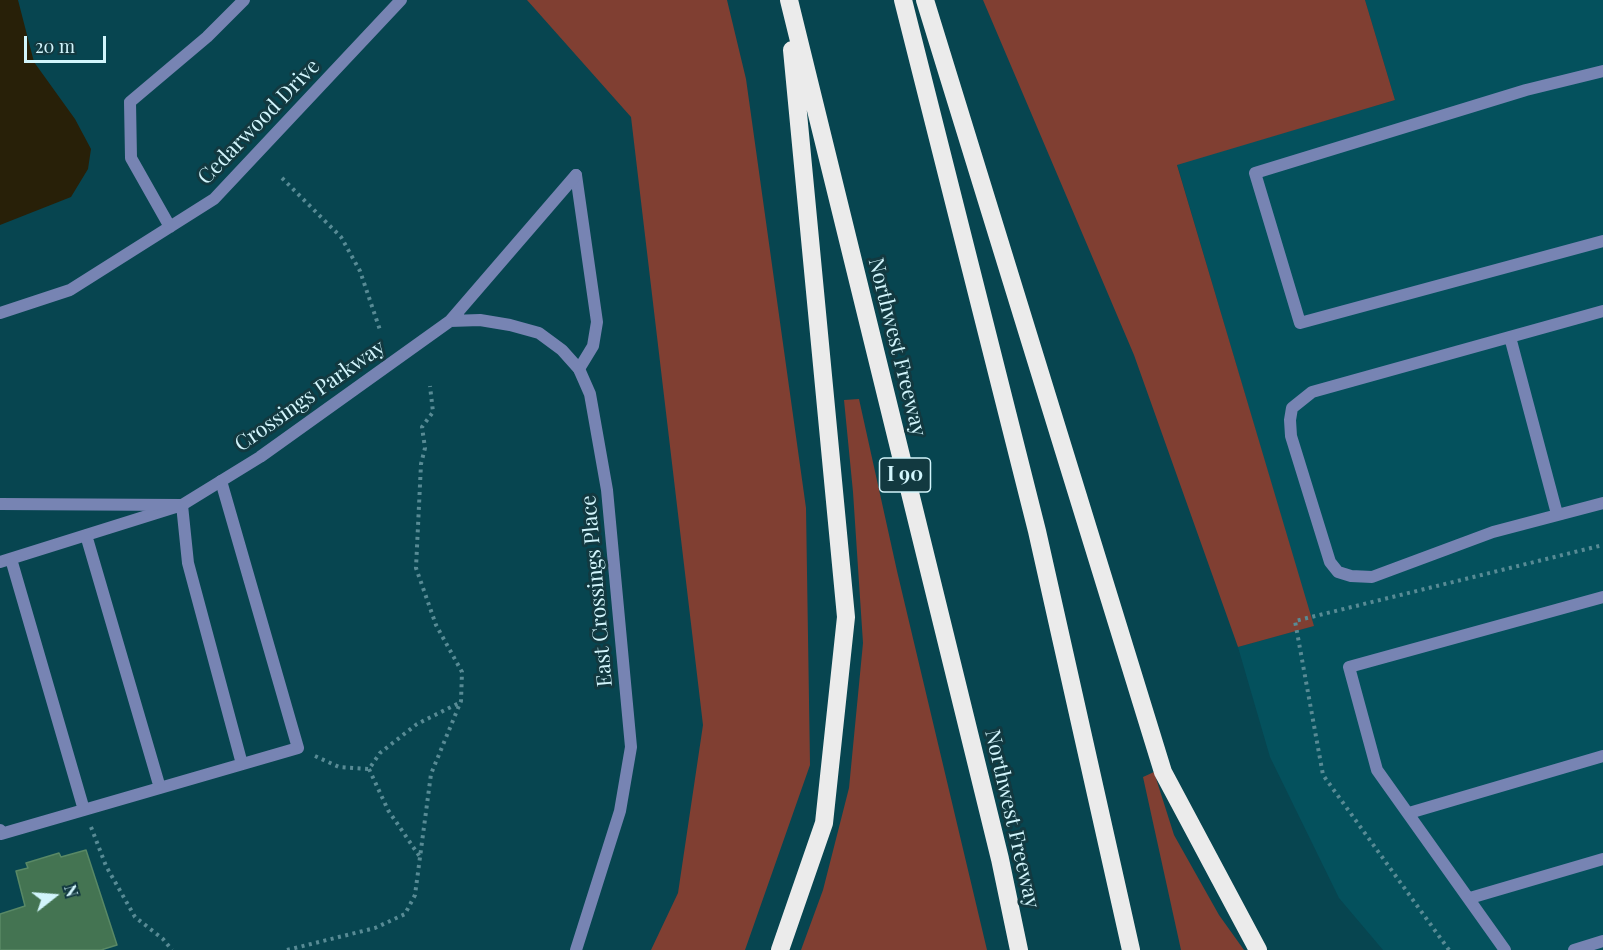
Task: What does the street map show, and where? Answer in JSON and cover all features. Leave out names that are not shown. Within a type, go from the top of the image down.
[{"type":"highway","points":[[780,950],[824,823],[846,617],[788,0]]},
{"type":"highway","name":"Northwest Freeway","points":[[788,0],[1000,858],[1019,950]]},
{"type":"highway","points":[[903,0],[1037,531],[1131,950]]},
{"type":"highway","points":[[925,0],[1163,772],[1258,950]]},
{"type":"street","points":[[170,227],[131,158],[130,102],[207,37],[244,0]]},
{"type":"street","name":"Cedarwood Drive","points":[[0,313],[70,290],[214,199],[401,0]]},
{"type":"street","points":[[1603,71],[1526,90],[1255,173],[1300,323],[1603,241]]},
{"type":"street","name":"Crossings Parkway","points":[[5,561],[182,505],[260,457],[450,321],[576,175],[597,322],[593,346],[579,369]]},
{"type":"street","points":[[1603,311],[1312,392],[1292,408],[1290,420],[1291,436],[1330,562],[1338,572],[1350,576],[1372,578],[1493,532],[1603,503]]},
{"type":"street","name":"East Crossings Place","points":[[450,321],[480,320],[539,333],[562,350],[579,369],[590,394],[608,490],[631,747],[620,811],[576,950]]},
{"type":"street","points":[[1510,337],[1557,514]]},
{"type":"street","points":[[0,830],[1,834],[298,748],[221,481]]},
{"type":"street","points":[[0,504],[182,505],[188,563],[242,764]]},
{"type":"street","points":[[86,535],[159,788]]},
{"type":"street","points":[[5,561],[84,810]]},
{"type":"street","points":[[1505,950],[1377,770],[1349,667],[1603,597]]},
{"type":"street","points":[[1409,813],[1603,756]]},
{"type":"street","points":[[1470,898],[1603,859]]},
{"type":"street","points":[[1574,950],[1603,941]]},
{"type":"path","points":[[282,178],[341,237],[360,271],[380,330]]},
{"type":"path","points":[[287,950],[366,930],[405,914],[415,895],[431,774],[461,701],[462,672],[436,625],[416,568],[421,464],[425,448],[422,427],[433,412],[430,386]]},
{"type":"path","points":[[1449,950],[1323,775],[1295,621],[1603,545]]},
{"type":"path","points":[[369,769],[380,753],[417,724],[461,701]]},
{"type":"path","points":[[298,748],[339,767],[369,769]]},
{"type":"path","points":[[369,769],[388,810],[420,857]]},
{"type":"path","points":[[84,810],[106,866],[135,917],[163,939],[172,950]]},
{"type":"shaded area","points":[[0,0],[18,0],[34,62],[75,119],[91,149],[88,169],[71,197],[0,225]]},
{"type":"shaded area","points":[[527,0],[727,0],[746,79],[806,508],[810,765],[745,950],[651,950],[678,893],[703,725],[631,117]]},
{"type":"shaded area","points":[[983,0],[1365,0],[1395,100],[1177,165],[1314,626],[1238,647],[1134,355]]},
{"type":"shaded area","points":[[1365,0],[1603,0],[1603,950],[1383,950],[1339,898],[1270,757],[1238,647],[1313,626],[1177,164],[1395,100]]},
{"type":"shaded area","points":[[859,399],[897,571],[987,950],[801,950],[823,890],[849,788],[863,643],[853,492],[844,400]]},
{"type":"shaded area","points":[[1154,772],[1174,835],[1219,915],[1244,950],[1181,950],[1143,777]]},
{"type":"building","points":[[86,850],[117,945],[101,950],[0,950],[0,914],[25,906],[16,871],[28,868],[26,863],[59,853],[61,857]]}]
